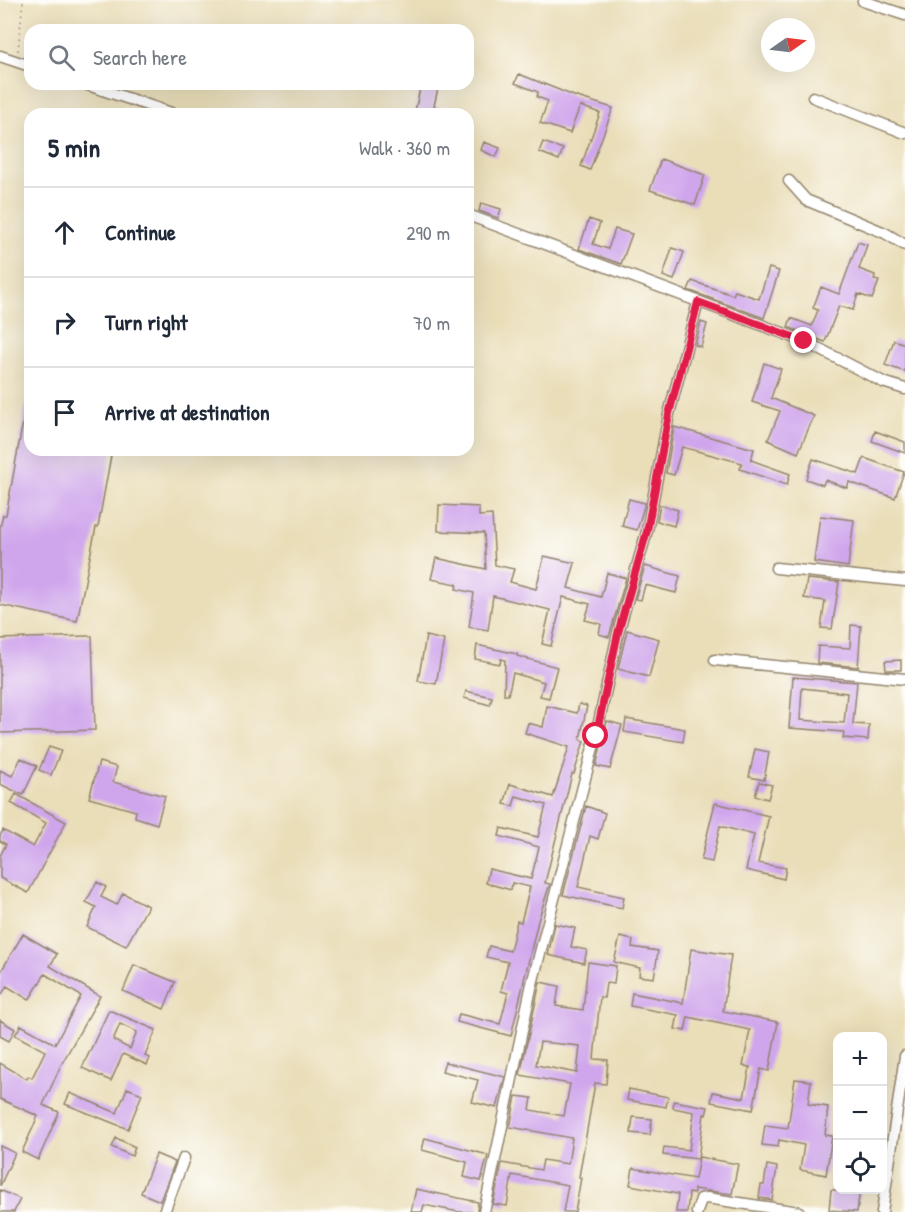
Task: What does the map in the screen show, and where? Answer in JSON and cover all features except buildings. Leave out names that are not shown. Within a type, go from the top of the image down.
[{"type":"street","points":[[863,1],[905,15]]},
{"type":"street","points":[[0,56],[24,64]]},
{"type":"street","points":[[103,90],[156,108]]},
{"type":"street","points":[[813,97],[905,132]]},
{"type":"street","points":[[789,181],[806,200],[885,233],[905,245]]},
{"type":"street","points":[[474,217],[804,341],[883,382],[905,389]]},
{"type":"street","points":[[484,1212],[531,988],[596,736],[618,633],[647,531],[669,414],[698,302]]},
{"type":"street","points":[[776,568],[905,581]]},
{"type":"street","points":[[715,660],[905,679]]},
{"type":"street","points":[[882,1212],[905,1056]]},
{"type":"street","points":[[164,1212],[184,1158]]},
{"type":"street","points":[[696,1212],[701,1199],[707,1198],[799,1212]]},
{"type":"path","points":[[16,61],[23,0]]},
{"type":"route","points":[[596,736],[618,633],[647,531],[669,414],[698,302],[804,341]]}]
